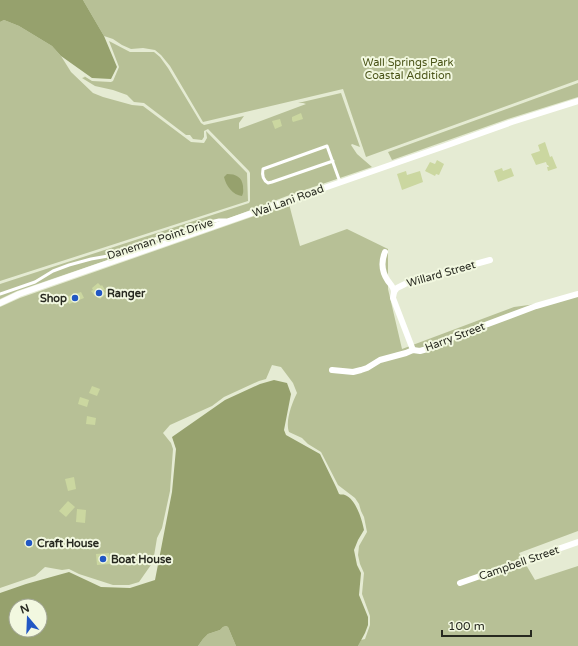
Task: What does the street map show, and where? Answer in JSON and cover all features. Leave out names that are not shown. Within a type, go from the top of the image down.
[{"type":"street","name":"Wai Lani Road","points":[[0,303],[19,294],[232,221],[512,122],[578,101]]},
{"type":"street","points":[[385,252],[382,262],[383,270],[387,280],[394,289],[393,298],[413,350]]},
{"type":"street","name":"Willard Street","points":[[394,292],[397,288],[405,284],[490,260]]},
{"type":"street","name":"Harry Street","points":[[332,370],[353,372],[361,370],[380,360],[406,354],[413,350],[427,349],[536,306],[578,294]]},
{"type":"street","name":"Campbell Street","points":[[460,583],[578,542]]},
{"type":"lane","points":[[333,161],[268,183],[265,181],[262,172],[262,169],[327,146],[333,161],[340,182]]},
{"type":"lane","name":"Daneman Point Drive","points":[[0,294],[35,282],[53,271],[69,265],[108,256],[158,238],[210,222],[224,220],[232,221]]},
{"type":"green space","name":"Wall Springs Park Coastal Addition","points":[[83,0],[578,0],[578,80],[366,157],[343,89],[203,122],[170,66],[161,55],[155,50],[143,48],[131,49],[113,39],[104,36]]},
{"type":"green space","points":[[4,20],[19,26],[52,46],[61,56],[71,72],[93,93],[132,105],[143,106],[191,142],[204,143],[207,138],[206,131],[247,173],[248,201],[0,281],[0,22]]},
{"type":"green space","points":[[109,41],[130,52],[154,52],[160,57],[201,123],[204,125],[244,116],[239,123],[239,129],[306,104],[298,103],[341,93],[360,147],[351,145],[357,154],[372,167],[287,196],[227,219],[17,291],[0,299],[0,284],[249,203],[250,201],[249,171],[208,129],[204,131],[204,137],[202,140],[193,139],[190,135],[186,135],[144,103],[134,102],[127,95],[95,86],[82,78],[85,77],[84,76],[92,81],[113,81],[119,67]]},
{"type":"green space","points":[[578,83],[578,97],[511,118],[392,160],[388,152]]},
{"type":"green space","points":[[289,204],[300,246],[347,229],[388,249],[388,289],[402,349],[514,307],[536,304],[578,293],[578,531],[519,553],[535,580],[578,566],[578,646],[358,646],[361,640],[365,639],[370,625],[370,616],[362,594],[364,573],[358,555],[359,546],[367,532],[364,517],[355,498],[338,485],[321,452],[308,444],[302,438],[289,432],[288,417],[297,393],[293,383],[281,367],[272,365],[266,379],[224,397],[212,406],[170,425],[163,433],[171,443],[173,449],[170,491],[162,528],[157,538],[153,562],[139,582],[129,585],[113,585],[79,574],[69,569],[62,570],[45,567],[35,576],[0,588],[0,307],[20,298]]},
{"type":"green space","points":[[226,626],[228,627],[236,646],[198,646],[208,634],[220,630]]},
{"type":"shaded area","points":[[0,0],[83,0],[104,36],[117,67],[111,79],[92,78],[61,56],[52,46],[19,26],[4,20],[0,22]]},
{"type":"shaded area","points":[[227,174],[236,175],[240,178],[243,190],[242,196],[236,194],[228,187],[224,177]]},
{"type":"shaded area","points":[[274,380],[287,383],[291,394],[284,430],[286,435],[320,454],[339,494],[349,497],[355,505],[364,530],[354,550],[357,565],[361,573],[359,595],[368,617],[368,625],[358,646],[236,646],[228,627],[226,626],[220,630],[208,634],[198,646],[0,646],[0,593],[69,572],[101,587],[130,588],[155,580],[172,492],[176,449],[172,437],[225,400],[260,384]]},
{"type":"building","points":[[301,113],[303,119],[293,122],[292,117]]},
{"type":"building","points":[[280,119],[282,126],[275,129],[272,121]]},
{"type":"building","points":[[545,142],[550,157],[552,156],[557,168],[548,171],[547,167],[549,167],[546,162],[536,165],[531,154],[540,151],[538,145]]},
{"type":"building","points":[[437,160],[444,164],[439,175],[436,174],[435,176],[425,171],[430,162],[435,164]]},
{"type":"building","points":[[502,168],[503,171],[511,168],[514,176],[498,182],[494,171]]},
{"type":"building","points":[[406,171],[407,175],[420,171],[423,182],[402,190],[397,174]]},
{"type":"building","name":"Ranger","points":[[98,283],[101,286],[102,285],[106,294],[100,299],[91,291],[93,290],[92,288]]},
{"type":"building","name":"Shop","points":[[81,292],[84,298],[69,304],[66,297]]},
{"type":"building","points":[[92,386],[100,389],[97,396],[89,393]]},
{"type":"building","points":[[80,397],[89,400],[87,407],[78,404]]},
{"type":"building","points":[[87,416],[96,418],[95,425],[86,424]]},
{"type":"building","points":[[74,477],[76,489],[68,491],[65,479]]},
{"type":"building","points":[[68,501],[75,507],[66,517],[59,511]]},
{"type":"building","points":[[77,509],[86,510],[85,523],[76,522]]},
{"type":"building","name":"Craft House","points":[[31,538],[33,547],[27,548],[25,540]]},
{"type":"building","name":"Boat House","points":[[109,553],[110,564],[97,565],[96,554]]},
{"type":"place","name":"Ranger","points":[[99,293]]},
{"type":"place","name":"Shop","points":[[75,298]]},
{"type":"place","name":"Craft House","points":[[29,543]]},
{"type":"place","name":"Boat House","points":[[103,559]]}]
